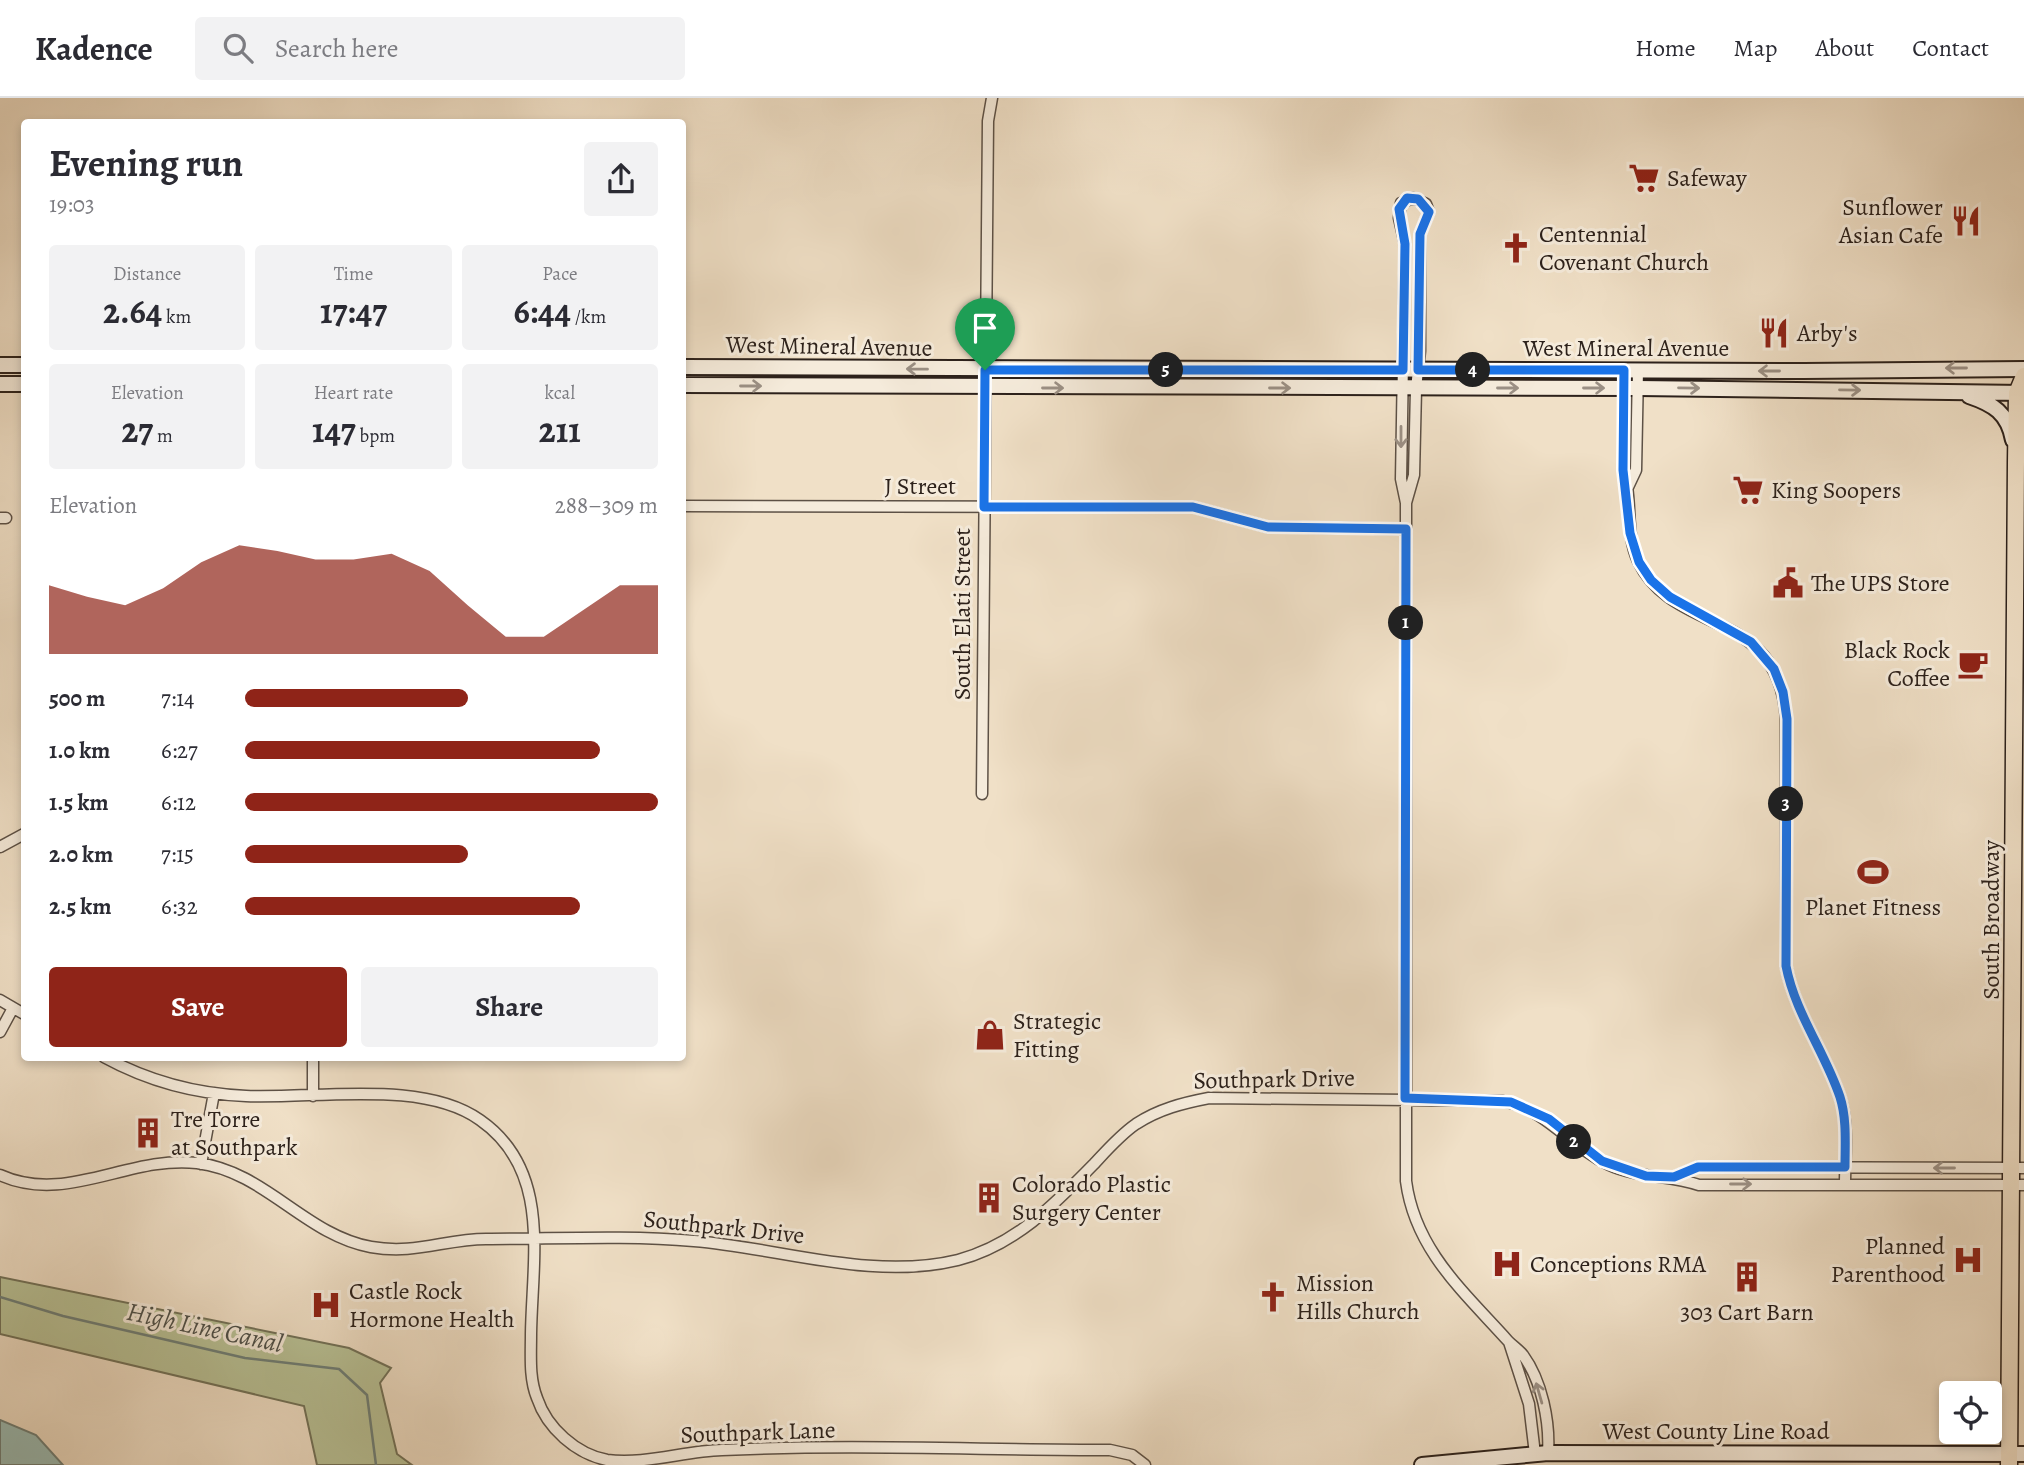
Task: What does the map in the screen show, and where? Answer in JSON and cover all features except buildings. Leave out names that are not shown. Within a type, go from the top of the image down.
[{"type":"main road","points":[[0,365],[21,365]]},
{"type":"main road","name":"West Mineral Avenue","points":[[686,367],[985,370],[2024,369]]},
{"type":"main road","name":"South Broadway","points":[[2014,1458],[2019,763],[2016,462],[2024,376]]},
{"type":"main road","points":[[0,384],[21,384]]},
{"type":"main road","name":"West Mineral Avenue","points":[[686,385],[1631,387],[2021,393]]},
{"type":"main road","points":[[1958,392],[1991,404],[2003,414],[2011,429],[2016,462]]},
{"type":"main road","name":"West County Line Road","points":[[1422,1465],[1541,1454],[2014,1458]]},
{"type":"street","name":"South Elati Street","points":[[982,794],[984,387],[988,121],[992,98]]},
{"type":"street","points":[[1410,370],[1405,244],[1399,209],[1401,203],[1413,198],[1426,204],[1429,212],[1420,234],[1410,370],[1408,388],[1414,475],[1406,503],[1406,1181],[1417,1228],[1444,1272],[1526,1359],[1539,1390],[1547,1431],[1541,1454]]},
{"type":"street","points":[[1631,370],[1636,470],[1627,487],[1633,546],[1639,562],[1651,580],[1670,597],[1751,642],[1774,669],[1783,692],[1787,719],[1786,966],[1796,998],[1840,1096],[1844,1117],[1845,1184]]},
{"type":"street","name":"J Street","points":[[686,506],[1193,507],[1268,527],[1406,529]]},
{"type":"street","points":[[0,847],[21,836]]},
{"type":"street","points":[[0,1000],[21,1012]]},
{"type":"street","points":[[0,1032],[13,1007]]},
{"type":"street","name":"Southpark Lane","points":[[113,1061],[160,1081],[214,1093],[421,1096],[455,1105],[482,1121],[501,1138],[524,1173],[533,1205],[531,1366],[536,1396],[545,1415],[562,1436],[584,1452],[604,1459],[629,1462],[720,1450],[1110,1450],[1132,1455],[1144,1465]]},
{"type":"street","points":[[313,1061],[313,1096]]},
{"type":"street","points":[[201,1164],[214,1093]]},
{"type":"street","name":"Southpark Drive","points":[[0,1175],[33,1185],[70,1184],[141,1165],[178,1161],[201,1164],[255,1182],[323,1228],[369,1247],[421,1250],[468,1239],[693,1241],[877,1267],[930,1266],[961,1259],[1017,1234],[1043,1214],[1135,1125],[1183,1103],[1228,1097],[1405,1098],[1511,1102],[1542,1115],[1585,1152],[1610,1166],[1634,1174],[1674,1177],[1699,1185],[2018,1185]]},
{"type":"street","name":"Southpark Drive","points":[[1674,1177],[1698,1167],[2018,1168]]},
{"type":"green space","points":[[0,1277],[349,1348],[391,1368],[380,1383],[397,1454],[412,1465],[317,1465],[304,1406],[0,1334]]},
{"type":"water","points":[[0,1420],[36,1435],[63,1465],[0,1465]]},
{"type":"waterway","name":"High Line Canal","points":[[0,1297],[63,1316],[245,1358],[339,1369],[367,1395],[376,1465]]},
{"type":"place","name":"Safeway","points":[[1644,178]]},
{"type":"place","name":"Sunflower Asian Cafe","points":[[1966,221]]},
{"type":"place","name":"Centennial Covenant Church","points":[[1516,248]]},
{"type":"place","name":"Arby's","points":[[1774,333]]},
{"type":"place","name":"King Soopers","points":[[1748,490]]},
{"type":"place","name":"The UPS Store","points":[[1788,583]]},
{"type":"place","name":"Black Rock Coffee","points":[[1973,664]]},
{"type":"place","name":"Planet Fitness","points":[[1873,872]]},
{"type":"place","name":"Strategic Fitting","points":[[990,1035]]},
{"type":"place","name":"Tre Torre at Southpark","points":[[148,1133]]},
{"type":"place","name":"Colorado Plastic Surgery Center","points":[[989,1198]]},
{"type":"place","name":"Planned Parenthood","points":[[1968,1260]]},
{"type":"place","name":"Conceptions RMA","points":[[1507,1264]]},
{"type":"place","name":"303 Cart Barn","points":[[1747,1277]]},
{"type":"place","name":"Mission Hills Church","points":[[1273,1297]]},
{"type":"place","name":"Castle Rock Hormone Health","points":[[326,1305]]},
{"type":"route","points":[[1407,198],[1413,198],[1426,204],[1429,212],[1420,234],[1418,370],[1624,370],[1623,470],[1630,533],[1639,562],[1651,580],[1670,597],[1751,642],[1764,654],[1774,669],[1783,692],[1787,719],[1786,966],[1796,998],[1840,1096],[1845,1130],[1845,1167],[1698,1167],[1674,1177],[1646,1176],[1617,1169],[1585,1152],[1549,1119],[1511,1102],[1405,1098],[1406,529],[1256,526],[1222,513],[1193,507],[984,507],[985,370],[1403,370],[1405,244],[1399,209],[1407,198]]}]
